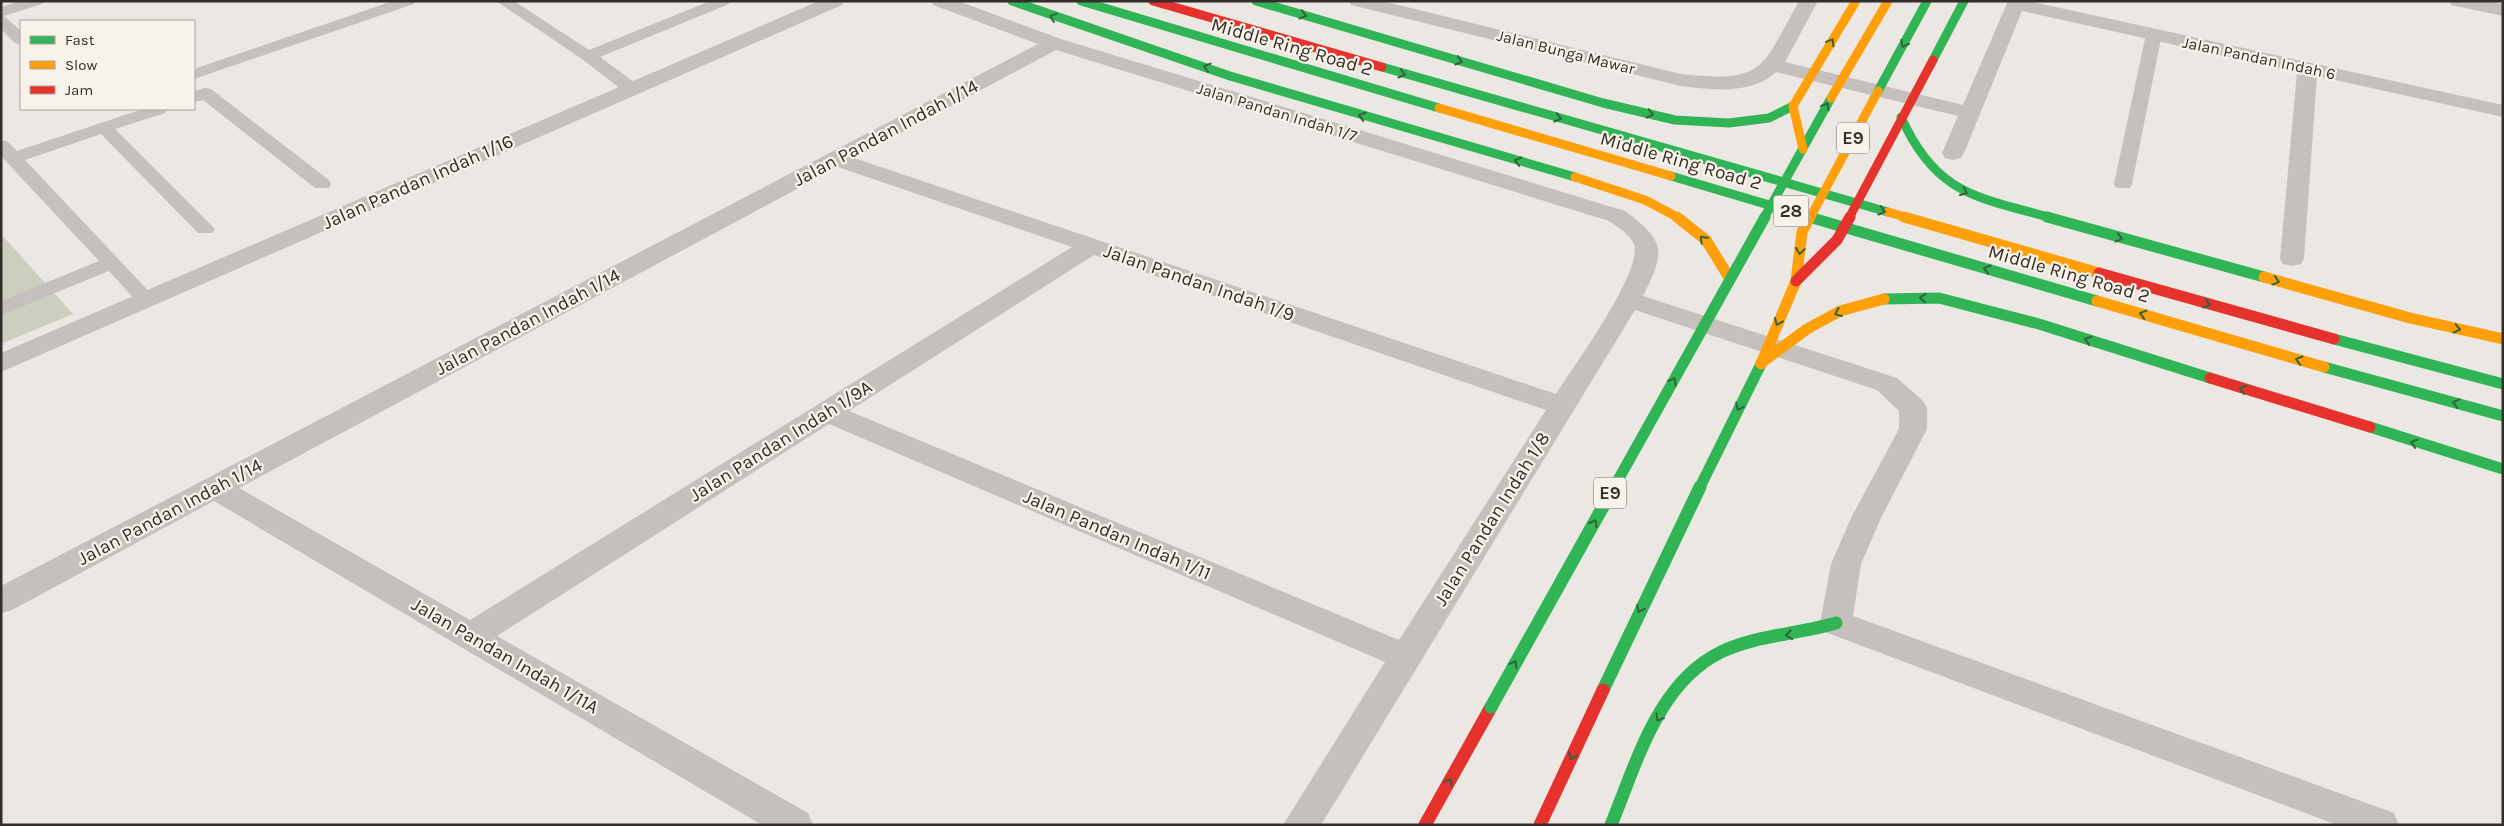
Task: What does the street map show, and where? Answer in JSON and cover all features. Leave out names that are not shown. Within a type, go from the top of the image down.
[{"type":"main road","points":[[1012,1],[1292,96],[1599,184],[1643,199],[1674,215],[1706,240],[1730,279]]},
{"type":"main road","name":"Middle Ring Road 2","points":[[1081,1],[1195,37],[2241,343],[2503,416]]},
{"type":"main road","name":"Middle Ring Road 2","points":[[1153,1],[2243,314],[2503,384]]},
{"type":"main road","points":[[1256,1],[1603,103],[1675,120],[1729,123],[1769,118],[1792,106],[1856,1]]},
{"type":"main road","name":"E9","points":[[1425,825],[1802,149],[1888,1]]},
{"type":"main road","name":"E9","points":[[1540,825],[1661,564],[1760,364],[1796,281],[1802,232],[1927,1]]},
{"type":"main road","points":[[1796,281],[1837,240],[1964,1]]},
{"type":"main road","points":[[1792,106],[1802,149]]},
{"type":"main road","points":[[1901,117],[1910,141],[1920,158],[1937,176],[1970,195],[2410,318],[2503,339]]},
{"type":"main road","points":[[1760,364],[1807,329],[1840,311],[1884,299],[1909,297],[1939,298],[2039,324],[2461,458],[2503,469]]},
{"type":"main road","points":[[2461,458],[2503,474]]},
{"type":"main road","points":[[1611,825],[1655,726],[1685,676],[1721,652],[1770,638],[1810,632],[1836,623]]},
{"type":"street","name":"Jalan Pandan Indah 1/16","points":[[1,363],[835,1]]},
{"type":"street","name":"Jalan Pandan Indah 1/7","points":[[940,1],[1054,43],[1617,216]]},
{"type":"street","name":"Jalan Bunga Mawar","points":[[1358,1],[1681,80],[1710,83],[1736,82],[1759,76],[1772,65]]},
{"type":"street","points":[[1809,1],[1772,65],[1970,113]]},
{"type":"street","points":[[2458,1],[2503,10]]},
{"type":"street","points":[[1953,154],[2017,3]]},
{"type":"street","name":"Jalan Pandan Indah 6","points":[[2017,3],[2503,111]]},
{"type":"street","name":"Jalan Pandan Indah 1/14","points":[[1,601],[1054,43]]},
{"type":"street","points":[[2292,259],[2307,68]]},
{"type":"street","name":"Jalan Pandan Indah 1/9","points":[[836,159],[1562,406]]},
{"type":"street","name":"Jalan Pandan Indah 1/8","points":[[1301,825],[1629,300],[1648,260],[1648,245],[1638,230],[1617,216]]},
{"type":"street","name":"Jalan Pandan Indah 1/9A","points":[[471,636],[1091,246]]},
{"type":"street","points":[[1629,300],[1887,384],[1913,408],[1914,428],[1866,518],[1846,564],[1836,623],[2381,825]]},
{"type":"street","name":"Jalan Pandan Indah 1/11","points":[[827,412],[1407,657]]},
{"type":"street","name":"Jalan Pandan Indah 1/11A","points":[[215,488],[794,825]]},
{"type":"lane","points":[[1,12],[37,1]]},
{"type":"lane","points":[[195,74],[409,1]]},
{"type":"lane","points":[[503,1],[588,56],[632,89]]},
{"type":"lane","points":[[588,56],[724,1]]},
{"type":"lane","points":[[1,20],[20,39]]},
{"type":"lane","points":[[2123,184],[2154,34]]},
{"type":"lane","points":[[195,97],[205,93],[322,184]]},
{"type":"lane","points":[[147,300],[6,152],[103,128],[156,110]]},
{"type":"lane","points":[[103,128],[205,229]]},
{"type":"lane","points":[[1,309],[112,264]]},
{"type":"green space","points":[[1,234],[73,314],[1,344]]},
{"type":"traffic: fast","points":[[1012,1],[1230,76],[1575,177]]},
{"type":"traffic: fast","points":[[1081,1],[1439,108]]},
{"type":"traffic: fast","points":[[1256,1],[1603,103],[1675,120],[1729,123],[1769,118],[1793,106]]},
{"type":"traffic: fast","points":[[1878,91],[1927,1]]},
{"type":"traffic: fast","points":[[1933,60],[1964,1]]},
{"type":"traffic: fast","points":[[1382,67],[1888,212]]},
{"type":"traffic: fast","points":[[1491,707],[1831,98]]},
{"type":"traffic: fast","points":[[1901,117],[1913,142],[1928,163],[1947,180],[1970,195],[2264,277]]},
{"type":"traffic: fast","points":[[1671,176],[2097,301]]},
{"type":"traffic: fast","points":[[1884,299],[1939,298],[2039,324],[2210,378]]},
{"type":"traffic: fast","points":[[2334,339],[2503,384]]},
{"type":"traffic: fast","points":[[1603,690],[1661,565],[1761,364]]},
{"type":"traffic: fast","points":[[2324,367],[2503,416]]},
{"type":"traffic: fast","points":[[2370,427],[2503,469]]},
{"type":"traffic: fast","points":[[1611,825],[1652,727],[1682,682],[1700,665],[1721,652],[1749,642],[1836,623]]},
{"type":"traffic: slow","points":[[1803,149],[1793,106],[1856,1]]},
{"type":"traffic: slow","points":[[1831,98],[1888,1]]},
{"type":"traffic: slow","points":[[1761,364],[1796,281],[1802,232],[1878,91]]},
{"type":"traffic: slow","points":[[1439,108],[1671,176]]},
{"type":"traffic: slow","points":[[1575,177],[1627,193],[1678,217],[1693,227],[1710,244],[1730,279]]},
{"type":"traffic: slow","points":[[1888,212],[2099,273]]},
{"type":"traffic: slow","points":[[2264,277],[2410,318],[2503,339]]},
{"type":"traffic: slow","points":[[1761,363],[1807,329],[1840,311],[1884,299]]},
{"type":"traffic: slow","points":[[2097,301],[2324,367]]},
{"type":"traffic: jam","points":[[1153,1],[1382,67]]},
{"type":"traffic: jam","points":[[1796,281],[1837,240],[1933,60]]},
{"type":"traffic: jam","points":[[2099,273],[2334,339]]},
{"type":"traffic: jam","points":[[2210,378],[2370,427]]},
{"type":"traffic: jam","points":[[1540,825],[1603,690]]},
{"type":"traffic: jam","points":[[1425,825],[1491,707]]}]
